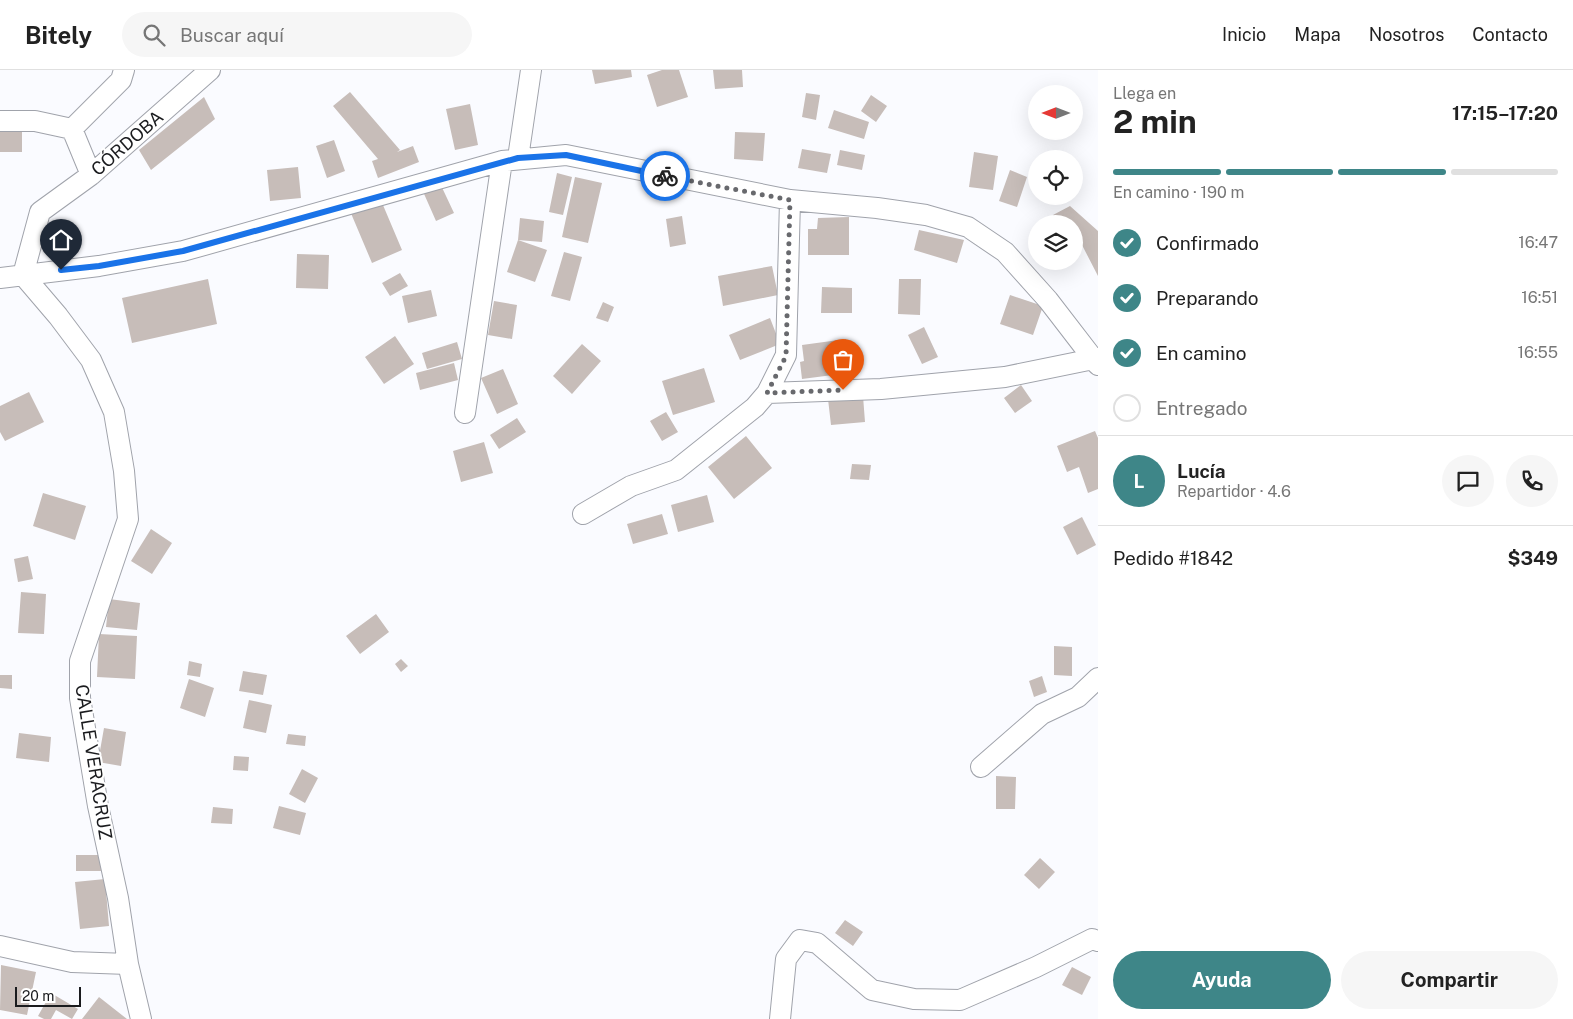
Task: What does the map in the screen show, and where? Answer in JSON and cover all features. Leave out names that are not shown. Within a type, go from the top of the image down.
[{"type":"street","points":[[72,129],[121,80],[124,70]]},
{"type":"street","name":"CÓRDOBA","points":[[23,275],[40,212],[91,175],[210,70]]},
{"type":"street","points":[[465,414],[510,160],[531,70]]},
{"type":"street","points":[[0,121],[35,121],[72,129]]},
{"type":"street","points":[[72,129],[91,175]]},
{"type":"street","points":[[0,278],[99,266],[183,251],[510,160],[566,155],[790,200],[877,208],[926,215],[968,227],[1004,252],[1048,300],[1096,361],[1004,377],[881,389],[767,393]]},
{"type":"street","points":[[583,514],[631,486],[676,470],[755,407],[767,393],[786,356],[790,200]]},
{"type":"street","name":"CALLE VERACRUZ","points":[[23,275],[58,316],[91,360],[114,412],[124,471],[128,519],[80,661],[80,698],[98,806],[118,898],[128,964],[141,1019]]},
{"type":"street","points":[[981,767],[1042,714],[1078,697],[1098,678]]},
{"type":"street","points":[[780,1019],[786,959],[800,940],[817,943],[872,990],[914,999],[960,1000],[1036,967],[1092,939],[1098,941]]},
{"type":"street","points":[[0,946],[72,962],[128,964]]},
{"type":"building","points":[[592,70],[631,70],[632,77],[595,84]]},
{"type":"building","points":[[662,70],[679,70],[688,97],[657,107],[647,75]]},
{"type":"building","points":[[713,70],[742,70],[743,87],[715,89]]},
{"type":"building","points":[[350,92],[400,150],[397,152],[413,146],[419,162],[378,178],[372,161],[378,159],[333,106]]},
{"type":"building","points":[[806,93],[820,95],[816,120],[802,117]]},
{"type":"building","points":[[871,95],[887,106],[876,122],[861,111]]},
{"type":"building","points":[[204,97],[215,119],[151,170],[139,150]]},
{"type":"building","points":[[470,104],[478,145],[455,150],[446,109]]},
{"type":"building","points":[[834,110],[869,122],[864,139],[828,128]]},
{"type":"building","points":[[0,128],[22,128],[22,152],[0,152]]},
{"type":"building","points":[[735,132],[765,133],[763,161],[734,159]]},
{"type":"building","points":[[334,140],[345,171],[327,178],[316,146]]},
{"type":"building","points":[[802,149],[831,154],[827,173],[798,168]]},
{"type":"building","points":[[840,150],[865,155],[862,170],[837,165]]},
{"type":"building","points":[[974,152],[998,156],[993,190],[969,187]]},
{"type":"building","points":[[298,167],[301,198],[270,201],[267,170]]},
{"type":"building","points":[[1010,170],[1027,177],[1017,207],[999,201]]},
{"type":"building","points":[[557,173],[572,177],[563,215],[549,212]]},
{"type":"building","points":[[575,177],[602,183],[588,243],[562,237]]},
{"type":"building","points":[[438,179],[454,213],[436,221],[421,187]]},
{"type":"building","points":[[380,198],[402,250],[372,263],[350,211]]},
{"type":"building","points":[[1070,206],[1080,215],[1053,215]]},
{"type":"building","points":[[682,216],[686,244],[670,247],[666,219]]},
{"type":"building","points":[[849,217],[849,255],[808,255],[808,229],[817,229],[818,218]]},
{"type":"building","points":[[520,218],[544,221],[542,242],[518,240]]},
{"type":"building","points":[[1083,218],[1098,231],[1098,276],[1083,247]]},
{"type":"building","points":[[919,230],[964,240],[957,263],[914,250]]},
{"type":"building","points":[[518,240],[547,250],[535,282],[507,272]]},
{"type":"building","points":[[564,252],[582,257],[570,301],[551,296]]},
{"type":"building","points":[[297,254],[329,255],[328,289],[296,288]]},
{"type":"building","points":[[772,266],[778,295],[723,306],[718,276]]},
{"type":"building","points":[[400,273],[408,286],[390,296],[382,283]]},
{"type":"building","points":[[208,279],[217,324],[132,343],[122,298]]},
{"type":"building","points":[[899,279],[921,279],[920,315],[898,314]]},
{"type":"building","points":[[822,287],[852,288],[852,313],[821,313]]},
{"type":"building","points":[[431,290],[437,316],[408,323],[402,296]]},
{"type":"building","points":[[1010,295],[1043,306],[1033,335],[1000,324]]},
{"type":"building","points":[[494,301],[517,305],[512,339],[488,335]]},
{"type":"building","points":[[603,302],[614,307],[608,322],[596,318]]},
{"type":"building","points":[[770,318],[780,344],[740,360],[729,335]]},
{"type":"building","points":[[924,327],[938,357],[922,364],[908,335]]},
{"type":"building","points":[[395,336],[414,364],[384,384],[365,357]]},
{"type":"building","points":[[846,339],[849,355],[853,354],[856,372],[802,379],[800,362],[804,361],[802,345]]},
{"type":"building","points":[[457,342],[462,359],[427,369],[422,353]]},
{"type":"building","points":[[582,344],[601,361],[572,394],[553,376]]},
{"type":"building","points":[[454,363],[458,380],[420,390],[416,373]]},
{"type":"building","points":[[704,368],[715,402],[673,415],[662,381]]},
{"type":"building","points":[[503,369],[518,404],[497,414],[481,378]]},
{"type":"building","points":[[1021,385],[1032,401],[1015,413],[1004,398]]},
{"type":"building","points":[[29,392],[44,422],[5,441],[0,432],[0,406]]},
{"type":"building","points":[[863,396],[865,422],[831,425],[828,399]]},
{"type":"building","points":[[666,412],[678,432],[662,441],[650,421]]},
{"type":"building","points":[[517,418],[526,432],[499,449],[490,435]]},
{"type":"building","points":[[1095,431],[1098,438],[1098,489],[1088,493],[1079,467],[1067,472],[1057,446]]},
{"type":"building","points":[[746,436],[772,468],[734,499],[708,467]]},
{"type":"building","points":[[484,442],[493,473],[461,482],[453,451]]},
{"type":"building","points":[[852,464],[871,465],[869,480],[850,479]]},
{"type":"building","points":[[43,493],[86,506],[75,540],[33,526]]},
{"type":"building","points":[[707,495],[714,522],[678,532],[671,505]]},
{"type":"building","points":[[662,514],[668,534],[633,544],[627,524]]},
{"type":"building","points":[[1082,517],[1096,545],[1077,555],[1063,527]]},
{"type":"building","points":[[151,529],[172,543],[152,574],[131,561]]},
{"type":"building","points":[[28,556],[33,579],[18,582],[14,559]]},
{"type":"building","points":[[21,592],[46,594],[44,634],[18,633]]},
{"type":"building","points":[[109,599],[140,603],[137,630],[106,627]]},
{"type":"building","points":[[376,614],[389,632],[360,654],[346,636]]},
{"type":"building","points":[[99,634],[137,636],[135,679],[97,677]]},
{"type":"building","points":[[1054,646],[1072,647],[1072,676],[1054,675]]},
{"type":"building","points":[[401,659],[408,666],[401,672],[395,664]]},
{"type":"building","points":[[189,661],[202,664],[200,677],[187,675]]},
{"type":"building","points":[[243,671],[267,675],[263,695],[239,691]]},
{"type":"building","points":[[0,675],[12,675],[12,689],[0,688]]},
{"type":"building","points":[[1042,676],[1047,692],[1034,697],[1029,681]]},
{"type":"building","points":[[189,679],[214,688],[205,717],[180,708]]},
{"type":"building","points":[[249,700],[272,705],[266,733],[243,728]]},
{"type":"building","points":[[104,728],[126,732],[121,766],[98,762]]},
{"type":"building","points":[[19,733],[51,737],[49,762],[16,758]]},
{"type":"building","points":[[288,734],[306,736],[305,746],[286,744]]},
{"type":"building","points":[[234,756],[249,757],[248,771],[233,770]]},
{"type":"building","points":[[302,769],[318,778],[305,803],[289,794]]},
{"type":"building","points":[[996,776],[1016,777],[1015,809],[996,809]]},
{"type":"building","points":[[279,806],[306,813],[300,835],[273,828]]},
{"type":"building","points":[[213,807],[233,809],[232,824],[211,823]]},
{"type":"building","points":[[76,855],[100,855],[101,871],[76,871]]},
{"type":"building","points":[[1040,858],[1055,872],[1039,889],[1024,875]]},
{"type":"building","points":[[105,879],[109,926],[80,929],[75,882]]},
{"type":"building","points":[[845,920],[863,932],[853,946],[835,933]]},
{"type":"building","points":[[1,965],[36,972],[27,1015],[0,1010]]},
{"type":"building","points":[[1072,967],[1091,977],[1082,995],[1062,985]]},
{"type":"building","points":[[51,993],[78,1009],[72,1019],[56,1010],[51,1019],[44,1019],[38,1016]]},
{"type":"building","points":[[99,997],[127,1019],[82,1019]]},
{"type":"way so far","points":[[665,176],[790,200],[786,356],[767,393],[843,390]]},
{"type":"route","points":[[61,270],[99,266],[183,251],[518,158],[566,155],[665,176]]}]
